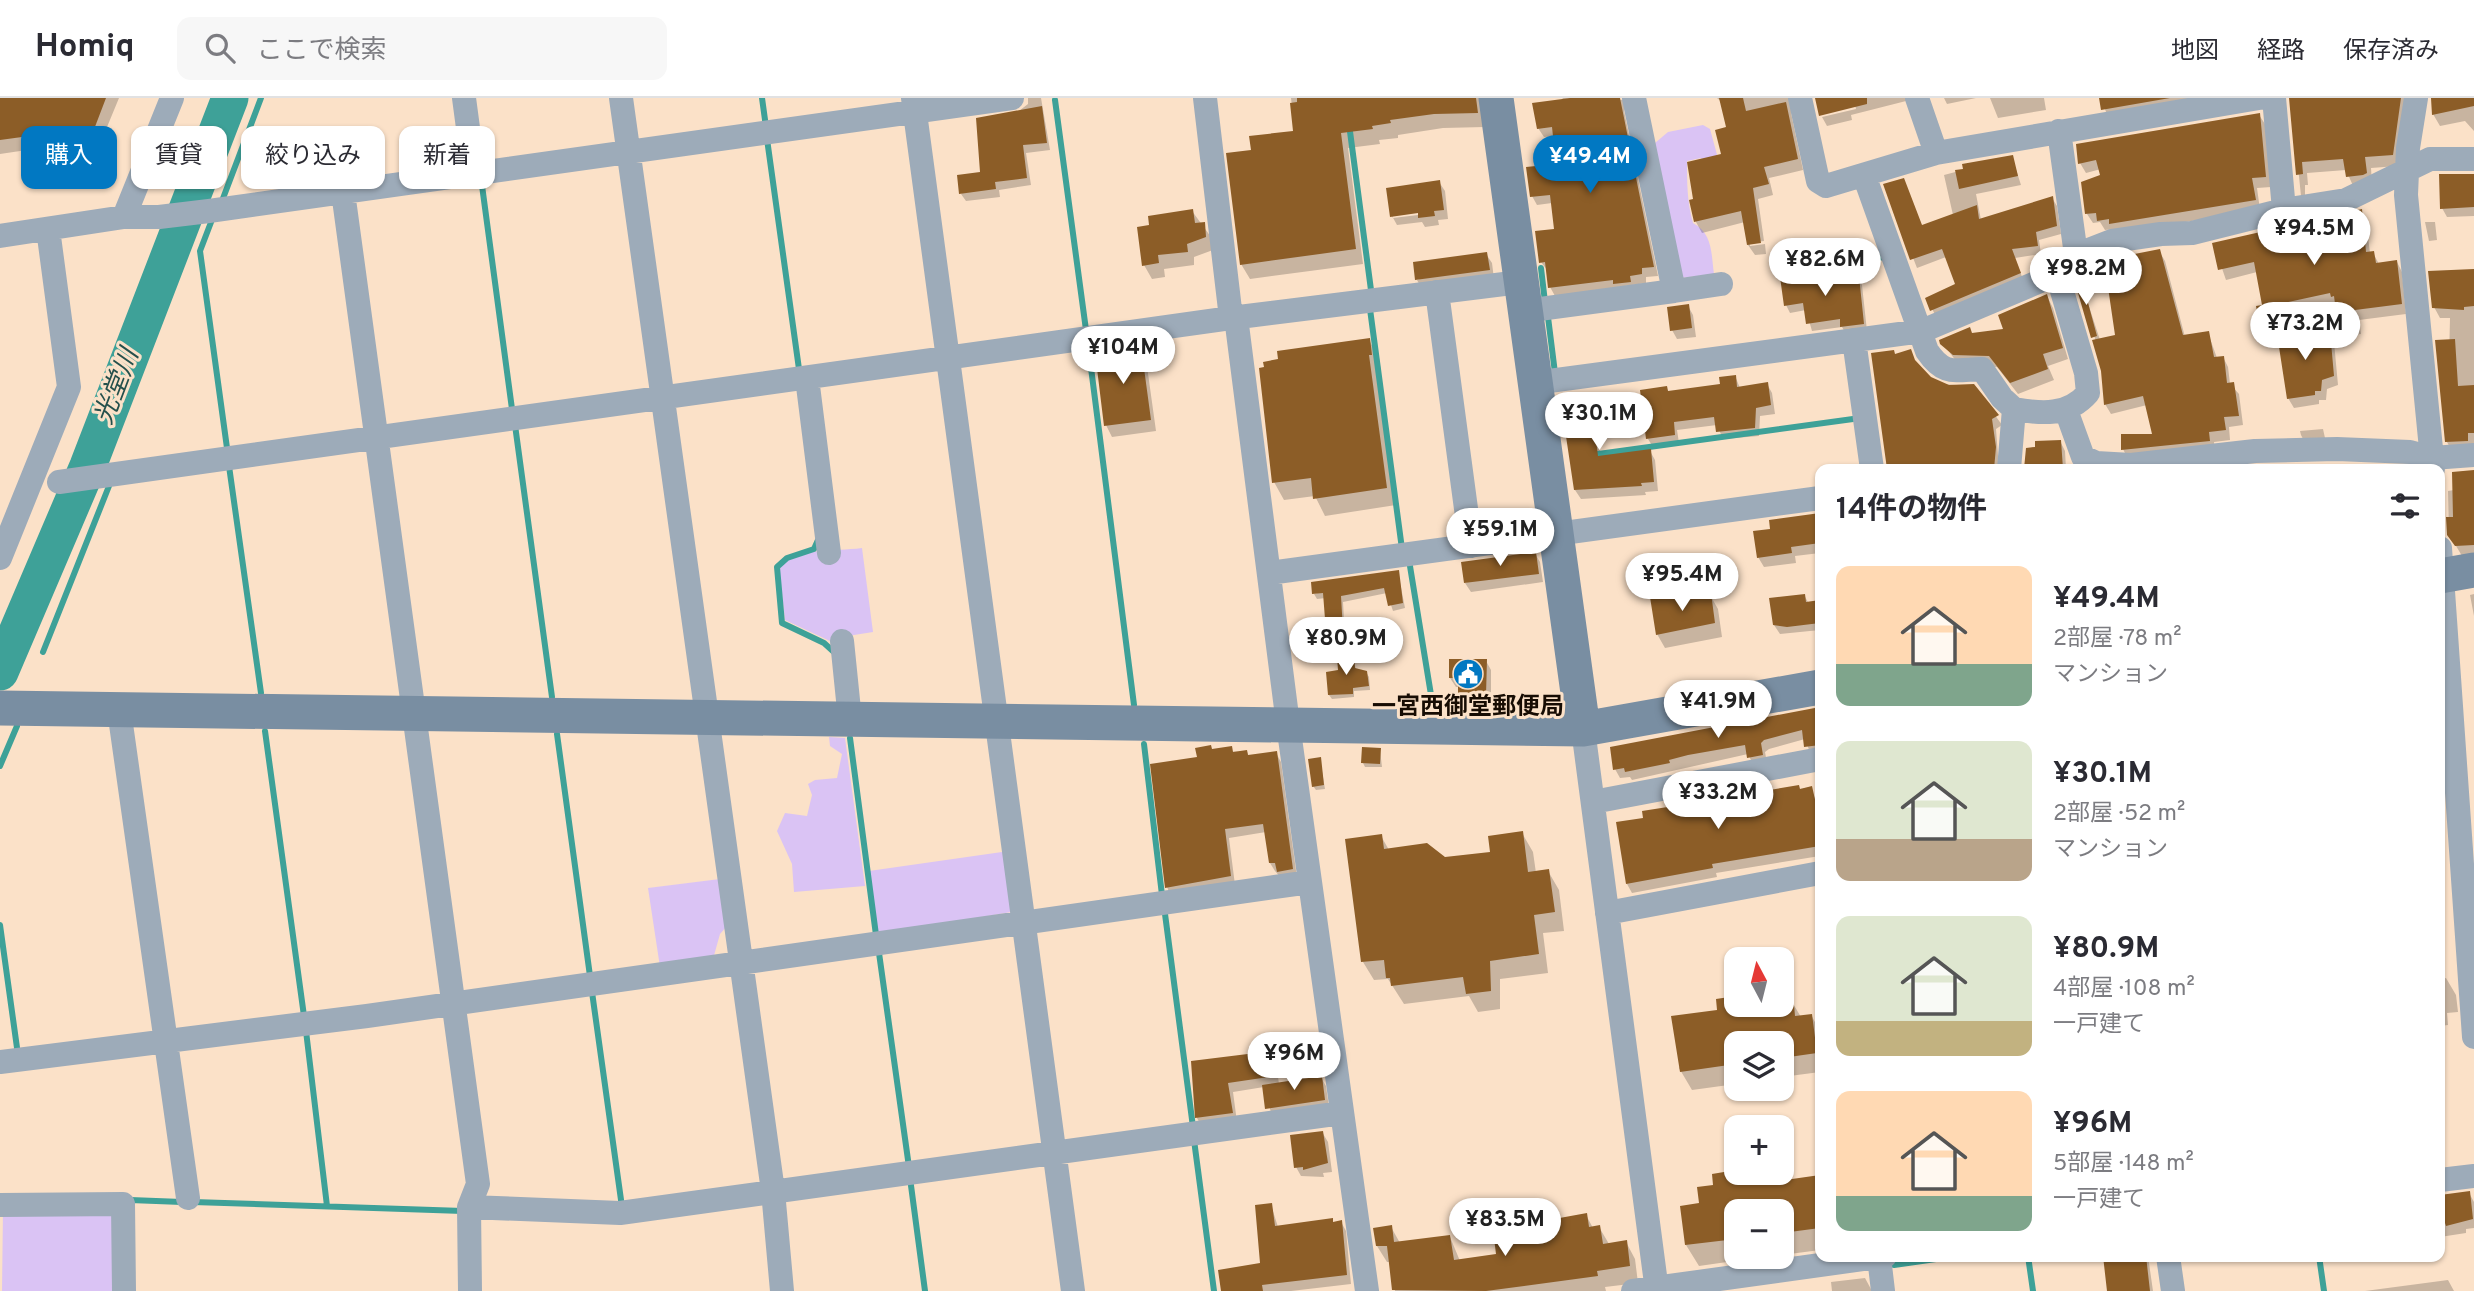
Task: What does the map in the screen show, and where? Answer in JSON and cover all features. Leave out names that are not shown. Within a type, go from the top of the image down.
[{"type":"street","points":[[124,217],[172,98]]},
{"type":"street","points":[[464,98],[468,126]]},
{"type":"street","points":[[621,98],[773,1191],[782,1291]]},
{"type":"street","points":[[495,170],[914,105],[1012,98]]},
{"type":"street","points":[[1205,98],[1231,318],[1237,325],[1288,724],[1367,1291]]},
{"type":"street","points":[[1496,98],[1607,913],[1649,1290],[1844,1262]]},
{"type":"street","points":[[1634,98],[1674,291]]},
{"type":"street","points":[[1800,98],[1818,181],[1826,186],[1936,153],[2259,98]]},
{"type":"street","points":[[1917,98],[1936,153]]},
{"type":"street","points":[[2274,98],[2284,210]]},
{"type":"street","points":[[2416,98],[2406,170],[2433,464]]},
{"type":"street","points":[[914,105],[1073,1291]]},
{"type":"street","points":[[2059,131],[2076,255]]},
{"type":"street","points":[[1534,383],[1922,331],[2057,274],[2076,255],[2112,241],[2192,233],[2284,210],[2346,200],[2430,159],[2474,159]]},
{"type":"street","points":[[1864,175],[1927,351],[1938,367],[1949,370],[1982,369],[2001,398],[2014,409],[2066,410],[2077,406],[2088,393],[2087,373],[2057,274]]},
{"type":"street","points":[[0,236],[124,217],[159,218],[399,184]]},
{"type":"street","points":[[343,192],[456,1004],[478,1184],[469,1207],[470,1291]]},
{"type":"street","points":[[0,558],[69,387],[48,229]]},
{"type":"street","points":[[59,482],[1231,318],[1437,292],[1522,297],[1674,291],[1721,284]]},
{"type":"street","points":[[1437,292],[1471,546]]},
{"type":"street","points":[[1854,340],[1871,464]]},
{"type":"street","points":[[807,378],[830,553]]},
{"type":"street","points":[[2009,464],[2014,409]]},
{"type":"street","points":[[2066,410],[2083,457],[2096,463],[2114,464]]},
{"type":"street","points":[[2140,464],[2255,451],[2337,449],[2410,452],[2433,464],[2474,455]]},
{"type":"street","points":[[1269,573],[1815,499]]},
{"type":"street","points":[[2449,567],[2474,1037]]},
{"type":"street","points":[[842,641],[850,720]]},
{"type":"street","points":[[5,708],[1583,729],[1815,688]]},
{"type":"street","points":[[119,710],[188,1198]]},
{"type":"street","points":[[1592,802],[1815,760]]},
{"type":"street","points":[[1607,913],[1815,874]]},
{"type":"street","points":[[0,1062],[456,1004],[1310,881]]},
{"type":"street","points":[[469,1207],[620,1213],[1342,1114]]},
{"type":"street","points":[[2445,1180],[2474,1176]]},
{"type":"street","points":[[0,1205],[123,1203],[124,1291]]},
{"type":"street","points":[[1880,1262],[1883,1291]]},
{"type":"street","points":[[2169,1262],[2173,1291]]},
{"type":"shaded area","points":[[1703,125],[1710,129],[1719,162],[1704,164],[1701,158],[1687,161],[1688,192],[1693,223],[1700,227],[1708,238],[1714,274],[1682,278],[1655,143],[1668,132]]},
{"type":"shaded area","points":[[862,548],[873,632],[835,638],[832,642],[785,620],[779,567],[808,553]]},
{"type":"shaded area","points":[[829,737],[845,738],[865,886],[794,892],[792,864],[777,831],[785,813],[807,816],[812,795],[808,784],[815,780],[837,778],[842,754],[830,746]]},
{"type":"shaded area","points":[[1009,851],[1017,911],[877,935],[869,871]]},
{"type":"shaded area","points":[[720,879],[727,926],[720,934],[713,959],[660,967],[648,888]]},
{"type":"shaded area","points":[[3,1210],[119,1215],[120,1291],[2,1291]]},
{"type":"building","points":[[0,98],[106,98],[95,126],[21,126],[21,137],[0,140]]},
{"type":"building","points":[[1297,98],[1476,98],[1478,113],[1434,114],[1390,120],[1391,123],[1372,126],[1373,129],[1341,133],[1356,249],[1240,265],[1226,153],[1251,150],[1249,136],[1293,131],[1290,103],[1297,102]]},
{"type":"building","points":[[1570,98],[1620,98],[1654,267],[1642,268],[1642,274],[1630,276],[1631,282],[1613,284],[1613,280],[1548,288],[1545,262],[1539,263],[1535,231],[1554,229],[1550,195],[1530,197],[1526,167],[1556,164],[1552,127],[1537,129],[1532,103]]},
{"type":"building","points":[[1719,98],[1743,98],[1746,111],[1786,102],[1798,159],[1764,167],[1769,184],[1753,188],[1761,243],[1747,245],[1741,211],[1694,222],[1689,200],[1693,199],[1687,162],[1721,154],[1715,130],[1726,127]]},
{"type":"building","points":[[1815,98],[1867,98],[1867,104],[1819,116]]},
{"type":"building","points":[[2099,98],[2170,98],[2101,110]]},
{"type":"building","points":[[2289,98],[2401,98],[2393,155],[2365,157],[2367,173],[2363,175],[2346,177],[2343,159],[2302,162],[2303,174],[2296,175]]},
{"type":"building","points":[[2431,98],[2474,98],[2474,106],[2432,115]]},
{"type":"building","points":[[1042,106],[1047,143],[1023,145],[1027,178],[995,182],[996,189],[959,194],[957,175],[980,172],[976,118]]},
{"type":"building","points":[[2260,113],[2266,177],[2252,178],[2256,200],[2109,224],[2109,219],[2097,221],[2096,213],[2085,214],[2081,182],[2100,175],[2096,160],[2078,164],[2076,144]]},
{"type":"building","points":[[2013,155],[2018,176],[1959,189],[1955,170],[1963,169],[1962,164]]},
{"type":"building","points":[[2439,174],[2474,174],[2474,207],[2440,209]]},
{"type":"building","points":[[1904,178],[1922,225],[1977,205],[1979,219],[2053,196],[2057,226],[2036,232],[2038,246],[2012,249],[2021,273],[1930,311],[1925,298],[1955,284],[1942,249],[1910,260],[1883,184]]},
{"type":"building","points":[[1440,180],[1444,210],[1434,211],[1435,216],[1418,218],[1418,213],[1390,217],[1386,188]]},
{"type":"building","points":[[1193,209],[1195,223],[1205,222],[1206,237],[1187,244],[1188,252],[1158,255],[1159,263],[1142,266],[1137,227],[1149,225],[1148,216]]},
{"type":"building","points":[[2362,209],[2366,252],[2374,251],[2376,263],[2397,260],[2402,304],[2355,310],[2356,324],[2338,327],[2334,296],[2331,297],[2330,293],[2279,304],[2284,329],[2261,333],[2256,306],[2262,305],[2254,262],[2218,270],[2212,243]]},
{"type":"building","points":[[2160,249],[2183,335],[2209,331],[2214,357],[2224,356],[2227,383],[2234,382],[2239,416],[2224,417],[2226,430],[2209,432],[2210,441],[2121,450],[2121,434],[2152,434],[2143,396],[2104,405],[2101,371],[2092,340],[2115,335],[2104,260]]},
{"type":"building","points":[[1487,252],[1490,270],[1415,280],[1413,262]]},
{"type":"building","points":[[2474,269],[2474,306],[2464,307],[2464,310],[2432,308],[2428,271]]},
{"type":"building","points":[[1824,271],[1825,279],[1859,276],[1864,324],[1840,327],[1840,319],[1806,324],[1803,303],[1784,306],[1780,277]]},
{"type":"building","points":[[2081,277],[2097,336],[2091,338],[2074,279]]},
{"type":"building","points":[[2047,294],[2063,348],[2043,354],[2048,369],[2010,383],[1989,356],[1953,355],[1940,344],[1939,340],[1970,327],[1972,333],[2003,329],[1998,315]]},
{"type":"building","points":[[1689,304],[1692,328],[1670,331],[1667,307]]},
{"type":"building","points":[[2330,331],[2334,376],[2322,380],[2321,391],[2315,391],[2315,395],[2287,399],[2277,334]]},
{"type":"building","points":[[1370,338],[1372,355],[1369,355],[1387,488],[1313,499],[1311,478],[1272,483],[1259,368],[1264,367],[1263,362],[1278,359],[1277,351]]},
{"type":"building","points":[[2455,339],[2458,386],[2474,385],[2474,433],[2468,433],[2468,441],[2445,442],[2435,340]]},
{"type":"building","points":[[1141,346],[1151,420],[1104,426],[1095,352]]},
{"type":"building","points":[[1911,349],[1915,360],[1931,377],[1949,385],[1974,384],[1999,415],[1992,419],[1996,447],[1994,464],[1886,464],[1871,353],[1894,350],[1895,354]]},
{"type":"building","points":[[1736,375],[1737,387],[1768,382],[1771,405],[1756,408],[1755,428],[1716,432],[1714,417],[1674,422],[1675,435],[1646,439],[1640,390],[1667,386],[1668,391],[1720,384],[1719,377]]},
{"type":"building","points":[[1590,393],[1598,456],[1651,449],[1654,482],[1641,483],[1642,486],[1574,490],[1560,396]]},
{"type":"building","points":[[2061,440],[2063,464],[2024,464],[2026,448],[2035,447],[2035,441]]},
{"type":"building","points":[[2474,470],[2474,545],[2455,546],[2447,535],[2446,517],[2453,517],[2452,472]]},
{"type":"building","points":[[1815,514],[1815,544],[1791,547],[1792,553],[1757,558],[1753,531],[1770,529],[1769,520]]},
{"type":"building","points":[[1536,552],[1539,574],[1464,583],[1461,562]]},
{"type":"building","points":[[1399,570],[1403,603],[1388,606],[1384,588],[1341,596],[1343,631],[1326,632],[1323,593],[1312,594],[1311,582]]},
{"type":"building","points":[[1711,593],[1715,623],[1656,635],[1650,597],[1670,594],[1671,599]]},
{"type":"building","points":[[1805,594],[1806,602],[1815,601],[1815,624],[1787,627],[1773,625],[1769,598]]},
{"type":"building","points":[[1354,656],[1355,668],[1367,671],[1369,686],[1353,688],[1353,694],[1328,695],[1326,672],[1338,670],[1337,657]]},
{"type":"building","points":[[1449,659],[1487,659],[1486,695],[1458,695],[1458,678],[1449,678]]},
{"type":"building","points":[[1815,708],[1815,746],[1804,747],[1802,730],[1764,740],[1761,743],[1763,755],[1747,758],[1745,745],[1688,755],[1669,760],[1670,763],[1625,772],[1624,768],[1613,770],[1610,747]]},
{"type":"building","points":[[1211,745],[1212,749],[1232,746],[1233,752],[1247,750],[1248,755],[1277,751],[1293,869],[1277,872],[1275,863],[1269,863],[1263,824],[1225,829],[1231,876],[1165,888],[1150,764],[1197,757],[1195,748]]},
{"type":"building","points":[[1362,747],[1381,748],[1380,764],[1361,763]]},
{"type":"building","points":[[1321,757],[1324,785],[1312,787],[1308,759]]},
{"type":"building","points":[[1769,784],[1770,790],[1799,785],[1800,789],[1812,786],[1815,800],[1815,847],[1712,864],[1713,868],[1626,884],[1616,822],[1643,818],[1642,811],[1674,806],[1674,803]]},
{"type":"building","points":[[1523,831],[1528,872],[1549,869],[1555,912],[1534,915],[1539,954],[1490,961],[1491,991],[1466,994],[1463,977],[1391,986],[1390,978],[1386,978],[1384,960],[1361,962],[1345,839],[1382,834],[1384,849],[1427,843],[1445,857],[1490,852],[1488,836]]},
{"type":"building","points":[[1724,998],[1724,1017],[1794,1017],[1794,1005],[1795,1016],[1812,1014],[1815,1053],[1794,1056],[1794,1031],[1724,1031],[1724,1066],[1680,1072],[1671,1016],[1717,1010],[1716,999]]},
{"type":"building","points":[[1272,1051],[1275,1076],[1228,1083],[1233,1113],[1195,1118],[1191,1061]]},
{"type":"building","points":[[1322,1076],[1325,1100],[1265,1109],[1262,1085]]},
{"type":"building","points":[[1323,1131],[1328,1163],[1303,1170],[1303,1167],[1294,1168],[1290,1135]]},
{"type":"building","points":[[1724,1172],[1724,1185],[1794,1185],[1794,1179],[1815,1176],[1815,1229],[1794,1231],[1794,1199],[1724,1199],[1724,1240],[1685,1245],[1680,1206],[1699,1203],[1697,1187],[1713,1185],[1712,1174]]},
{"type":"building","points":[[2470,1191],[2473,1219],[2446,1226],[2445,1194]]},
{"type":"building","points":[[1272,1203],[1275,1226],[1333,1218],[1333,1222],[1342,1220],[1347,1275],[1262,1285],[1263,1291],[1221,1291],[1218,1270],[1260,1263],[1255,1205]]},
{"type":"building","points":[[1587,1213],[1589,1227],[1600,1225],[1603,1244],[1627,1240],[1630,1266],[1597,1271],[1598,1276],[1486,1291],[1392,1290],[1387,1246],[1376,1246],[1373,1228],[1392,1225],[1394,1242],[1450,1235],[1454,1260],[1496,1254],[1493,1230]]},
{"type":"building","points":[[2104,1262],[2147,1262],[2150,1291],[2107,1291]]},
{"type":"waterway","name":"光堂川","points":[[0,672],[88,466],[230,98]]},
{"type":"waterway","points":[[222,201],[261,98]]},
{"type":"waterway","points":[[762,98],[766,127]]},
{"type":"waterway","points":[[1055,100],[1086,330]]},
{"type":"waterway","points":[[1349,124],[1371,290]]},
{"type":"waterway","points":[[767,139],[799,369]]},
{"type":"waterway","points":[[482,189],[512,409]]},
{"type":"waterway","points":[[213,217],[200,251],[227,448]]},
{"type":"waterway","points":[[1836,264],[1884,257]]},
{"type":"waterway","points":[[1541,268],[1545,302]]},
{"type":"waterway","points":[[1370,309],[1402,549]]},
{"type":"waterway","points":[[1548,317],[1555,373]]},
{"type":"waterway","points":[[1089,352],[1134,705]]},
{"type":"waterway","points":[[1591,455],[1853,419]]},
{"type":"waterway","points":[[515,425],[552,697]]},
{"type":"waterway","points":[[229,466],[261,693]]},
{"type":"waterway","points":[[43,652],[109,486]]},
{"type":"waterway","points":[[818,540],[814,549],[787,558],[777,567],[782,623],[824,643],[835,653]]},
{"type":"waterway","points":[[1409,560],[1432,701]]},
{"type":"waterway","points":[[0,766],[17,726]]},
{"type":"waterway","points":[[265,731],[304,1016]]},
{"type":"waterway","points":[[557,734],[590,976]]},
{"type":"waterway","points":[[850,738],[876,935]]},
{"type":"waterway","points":[[1144,744],[1162,895]]},
{"type":"waterway","points":[[1165,914],[1193,1127]]},
{"type":"waterway","points":[[0,925],[18,1055]]},
{"type":"waterway","points":[[879,953],[909,1167]]},
{"type":"waterway","points":[[592,992],[622,1207]]},
{"type":"waterway","points":[[306,1031],[327,1206]]},
{"type":"waterway","points":[[1194,1140],[1214,1291]]},
{"type":"waterway","points":[[910,1178],[925,1291]]},
{"type":"waterway","points":[[130,1204],[130,1200],[182,1202]]},
{"type":"waterway","points":[[193,1202],[463,1211]]},
{"type":"waterway","points":[[1894,1265],[1915,1262]]},
{"type":"waterway","points":[[2029,1262],[2033,1291]]},
{"type":"waterway","points":[[2320,1262],[2324,1291]]},
{"type":"place","name":"一宮西御堂郵便局","points":[[1468,674]]}]
